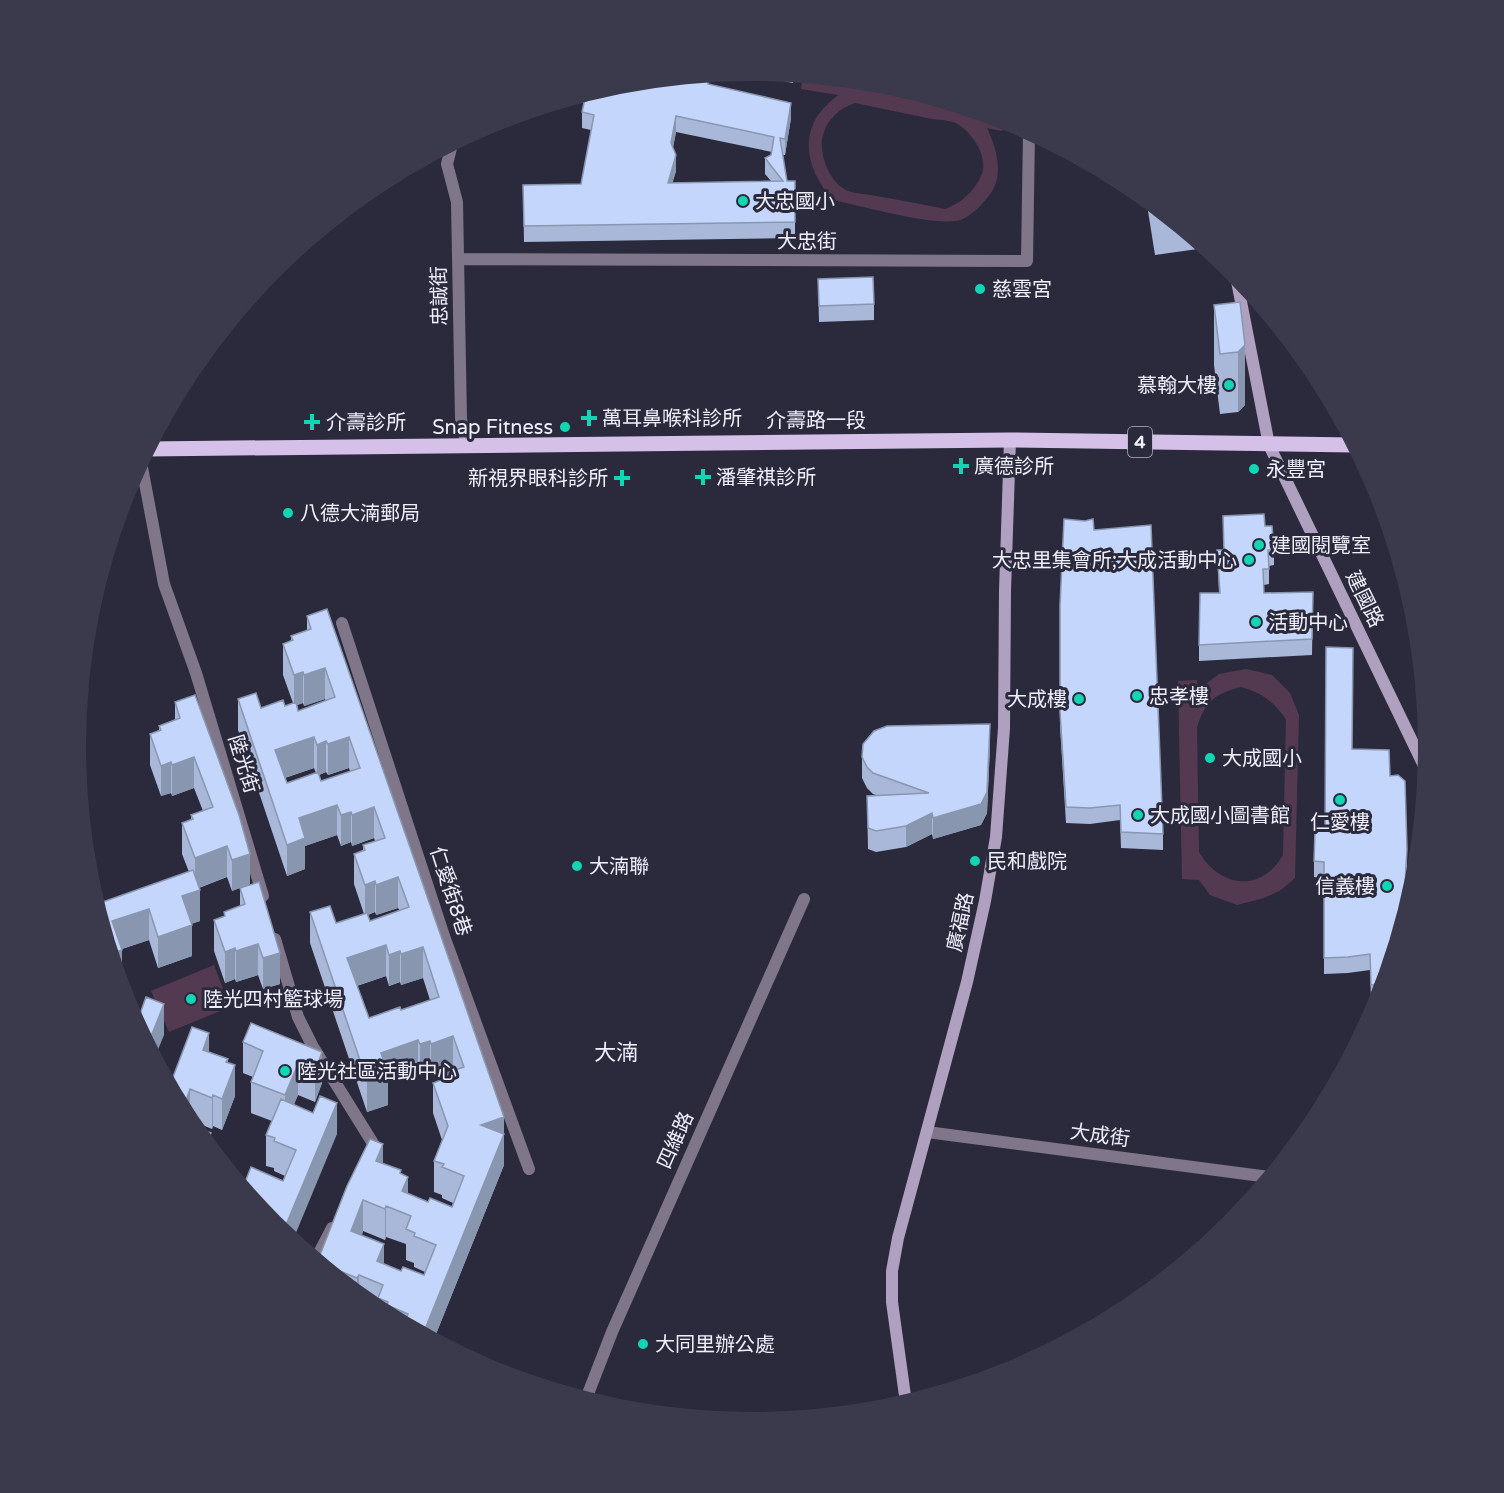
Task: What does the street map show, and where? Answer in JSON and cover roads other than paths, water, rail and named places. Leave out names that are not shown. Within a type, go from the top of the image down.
[{"type":"main road","name":"介壽路一段","points":[[157,449],[1010,440],[1269,445]]},
{"type":"main road","name":"4","points":[[1269,445],[1345,445]]},
{"type":"street","name":"大忠街","points":[[458,259],[1027,261],[1029,142]]},
{"type":"street","name":"忠誠街","points":[[449,154],[447,164],[457,202],[461,419],[467,447]]},
{"type":"street","name":"建國路","points":[[1240,294],[1269,445],[1418,753]]},
{"type":"street","name":"廣福路","points":[[905,1394],[892,1302],[892,1271],[898,1238],[968,982],[996,837],[1004,728],[1005,591],[1010,440]]},
{"type":"street","name":"陸光街","points":[[144,477],[164,584],[196,673],[265,903]]},
{"type":"street","name":"仁愛街8巷","points":[[342,623],[444,936],[529,1168]]},
{"type":"street","name":"四維路","points":[[589,1391],[612,1332],[804,899]]},
{"type":"street","points":[[271,926],[298,1017],[313,1047],[374,1145],[364,1166]]},
{"type":"street","name":"大成街","points":[[927,1132],[1259,1177]]},
{"type":"street","points":[[320,1252],[337,1218]]},
{"type":"place","name":"大忠國小","points":[[743,201]]},
{"type":"place","name":"慈雲宮","points":[[980,289]]},
{"type":"place","name":"慕翰大樓","points":[[1229,385]]},
{"type":"place","name":"萬耳鼻喉科診所","points":[[589,418]]},
{"type":"place","name":"介壽診所","points":[[312,422]]},
{"type":"place","name":"Snap Fitness","points":[[565,427]]},
{"type":"place","name":"廣德診所","points":[[961,466]]},
{"type":"place","name":"永豐宮","points":[[1254,469]]},
{"type":"place","name":"潘肇祺診所","points":[[703,477]]},
{"type":"place","name":"新視界眼科診所","points":[[622,478]]},
{"type":"place","name":"八德大湳郵局","points":[[288,513]]},
{"type":"place","name":"建國閱覽室","points":[[1259,545]]},
{"type":"place","name":"大忠里集會所;大成活動中心","points":[[1249,560]]},
{"type":"place","name":"活動中心","points":[[1256,622]]},
{"type":"place","name":"忠孝樓","points":[[1137,696]]},
{"type":"place","name":"大成樓","points":[[1079,699]]},
{"type":"place","name":"大成國小","points":[[1210,758]]},
{"type":"place","name":"仁愛樓","points":[[1340,800]]},
{"type":"place","name":"大成國小圖書館","points":[[1138,815]]},
{"type":"place","name":"民和戲院","points":[[975,861]]},
{"type":"place","name":"大湳聯","points":[[577,866]]},
{"type":"place","name":"信義樓","points":[[1387,886]]},
{"type":"place","name":"陸光四村籃球場","points":[[191,999]]},
{"type":"place","name":"陸光社區活動中心","points":[[285,1071]]},
{"type":"place","name":"大同里辦公處","points":[[643,1344]]},
{"type":"district","name":"大湳","points":[[616,1052]]}]
